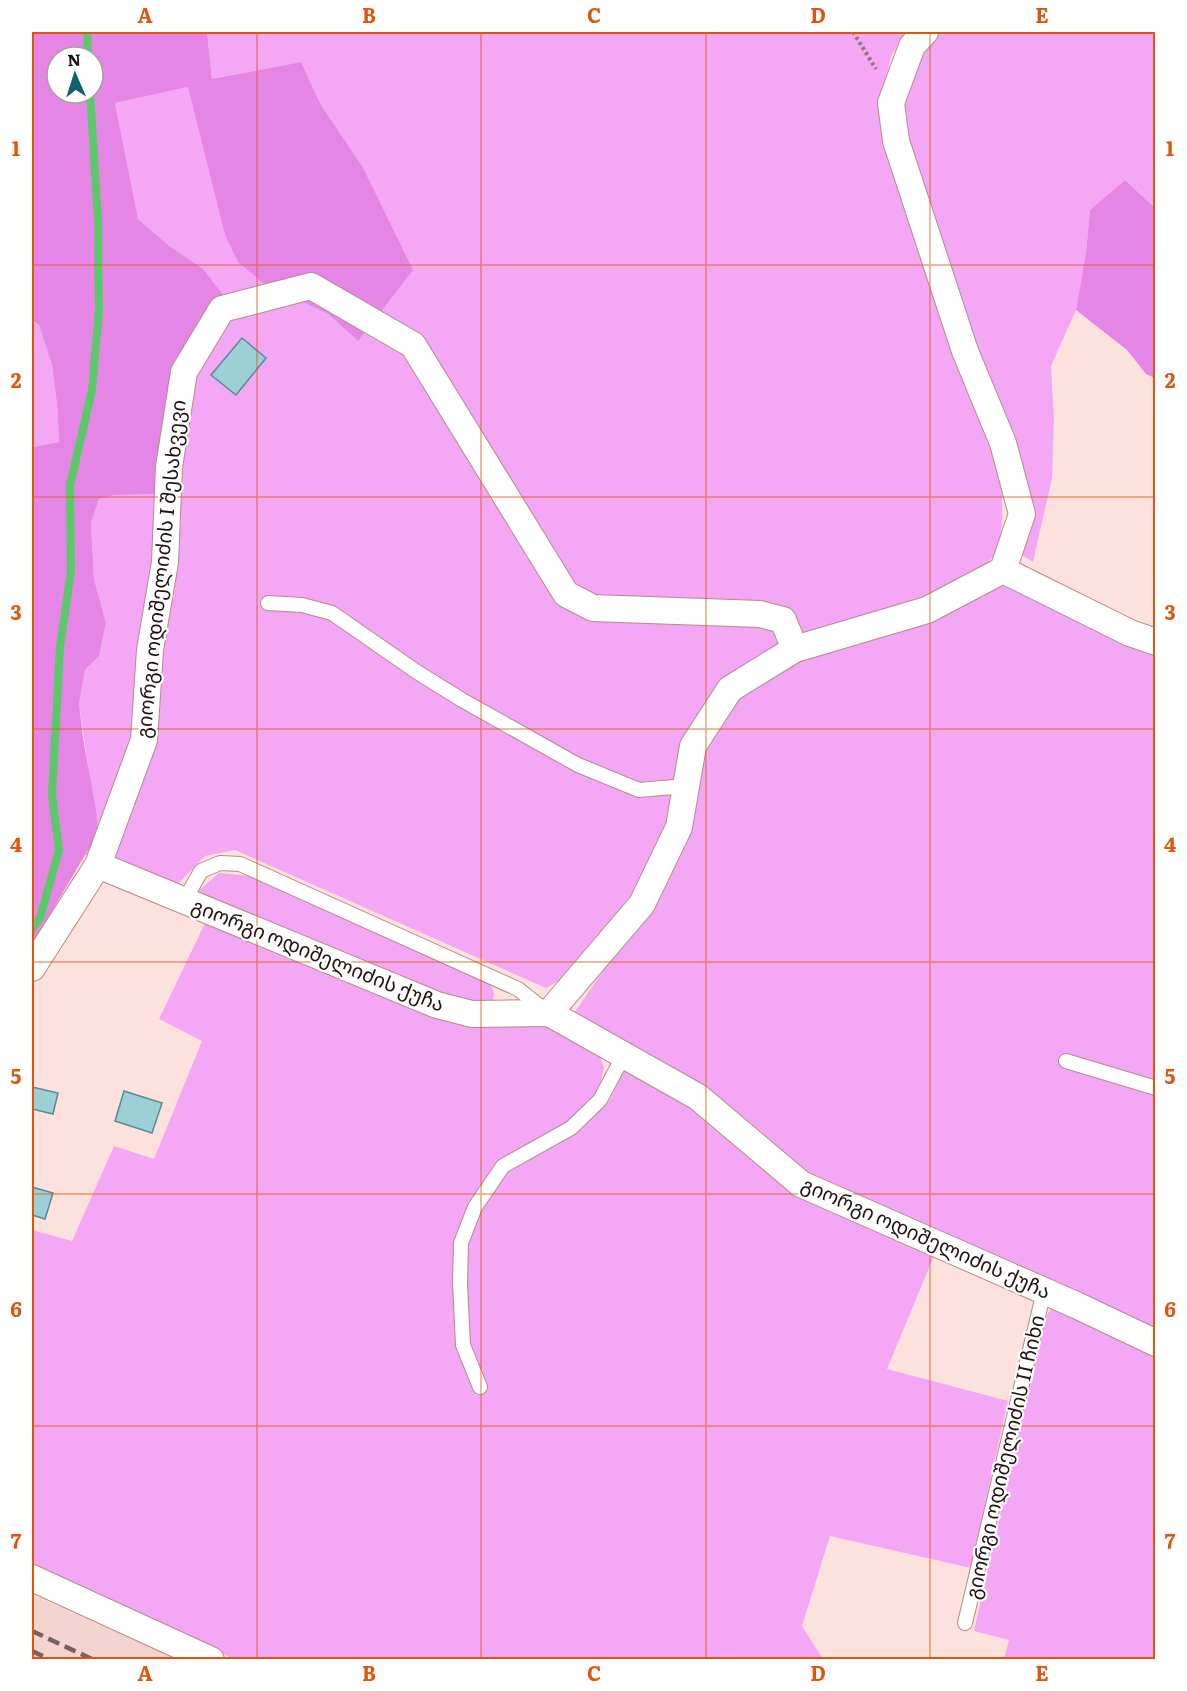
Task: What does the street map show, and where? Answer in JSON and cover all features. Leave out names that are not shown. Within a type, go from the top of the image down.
[{"type":"street","points":[[549,1013],[642,904],[679,827],[693,746],[730,689],[795,649],[927,610],[1004,570],[1022,514],[1004,444],[965,351],[896,141],[891,103],[912,46],[924,32]]},
{"type":"street","name":"გიორგი ოდიშელიძის I შესახვევი","points":[[98,865],[144,740],[150,650],[165,562],[169,467],[184,372],[222,309],[310,286],[413,345],[566,594],[593,608],[760,614],[783,620],[795,649]]},
{"type":"street","points":[[1004,570],[1130,633],[1155,642]]},
{"type":"street","points":[[32,968],[98,865]]},
{"type":"street","name":"გიორგი ოდიშელიძის ქუჩა","points":[[98,865],[437,1005],[472,1014],[549,1013],[698,1097],[801,1184],[1155,1342]]},
{"type":"street","points":[[32,1578],[211,1659]]},
{"type":"lane","points":[[268,603],[302,604],[332,613],[462,700],[578,765],[639,790],[686,786]]},
{"type":"lane","points":[[184,900],[201,871],[220,862],[240,864],[518,989],[549,1013]]},
{"type":"lane","points":[[480,1387],[464,1345],[460,1283],[460,1243],[474,1207],[503,1166],[571,1128],[600,1100],[624,1055]]},
{"type":"lane","points":[[1066,1061],[1155,1089]]},
{"type":"lane","name":"გიორგი ოდიშელიძის II ჩიხი","points":[[965,1623],[1044,1291]]},
{"type":"shaded area","points":[[32,32],[207,32],[212,79],[301,62],[321,105],[362,166],[413,270],[358,341],[328,314],[263,283],[238,262],[225,235],[188,87],[115,103],[138,219],[169,246],[203,269],[223,295],[205,321],[162,494],[114,495],[99,499],[91,523],[94,579],[106,623],[99,656],[85,670],[79,704],[98,836],[32,945],[32,446],[59,442],[52,365],[39,325],[32,320]]},
{"type":"shaded area","points":[[207,32],[907,32],[892,54],[879,102],[881,128],[895,177],[991,440],[1002,495],[999,550],[975,577],[813,637],[716,692],[673,822],[635,900],[573,973],[546,988],[235,850],[205,856],[175,887],[85,855],[98,835],[79,704],[85,670],[99,656],[106,623],[94,579],[91,523],[99,499],[114,495],[162,494],[192,373],[228,312],[223,295],[138,219],[115,103],[188,87],[225,235],[316,308],[328,314],[358,341],[362,166],[321,105],[301,62],[212,79]]},
{"type":"shaded area","points":[[938,32],[1155,32],[1155,208],[1125,180],[1090,210],[1086,253],[1076,310],[1051,366],[1054,418],[1052,478],[1033,562],[1020,554],[971,343],[915,171],[902,107],[921,49]]},
{"type":"shaded area","points":[[1125,180],[1155,208],[1155,378],[1146,374],[1127,350],[1076,310],[1086,253],[1090,210]]},
{"type":"shaded area","points":[[32,320],[39,325],[52,365],[59,442],[33,447],[32,446]]},
{"type":"shaded area","points":[[1010,584],[1155,650],[1155,1336],[800,1176],[573,1015],[647,906],[699,748],[737,693],[796,656],[929,616],[983,597],[997,586]]},
{"type":"shaded area","points":[[219,873],[251,876],[491,984],[494,994],[493,1001],[456,1003],[196,893]]},
{"type":"shaded area","points":[[207,919],[435,1012],[533,1021],[597,1047],[604,1068],[598,1093],[573,1121],[499,1163],[469,1203],[455,1241],[457,1345],[477,1395],[488,1390],[467,1343],[465,1247],[477,1213],[508,1170],[577,1130],[610,1100],[625,1068],[694,1099],[794,1188],[936,1251],[887,1369],[1008,1401],[971,1568],[830,1536],[802,1626],[823,1659],[234,1659],[32,1566],[32,1230],[72,1241],[114,1146],[154,1159],[202,1041],[159,1019]]},
{"type":"shaded area","points":[[1062,1308],[1155,1351],[1155,1659],[1004,1659],[1009,1640],[974,1631],[1043,1322],[1050,1310]]},
{"type":"shaded area","points":[[32,1595],[177,1659],[32,1659]]},
{"type":"building","points":[[242,338],[266,358],[236,395],[211,375]]},
{"type":"building","points":[[32,1087],[58,1093],[53,1114],[32,1109]]},
{"type":"building","points":[[124,1091],[162,1103],[152,1133],[115,1121]]},
{"type":"building","points":[[32,1187],[53,1193],[45,1219],[32,1215]]},
{"type":"waterway","points":[[87,32],[88,45]]},
{"type":"waterway","points":[[32,929],[40,918],[59,850],[52,794],[60,647],[71,571],[70,485],[92,390],[99,310],[98,220],[91,105]]},
{"type":"railway","points":[[32,1631],[94,1660]]},
{"type":"railway","points":[[32,1651],[51,1660]]}]
